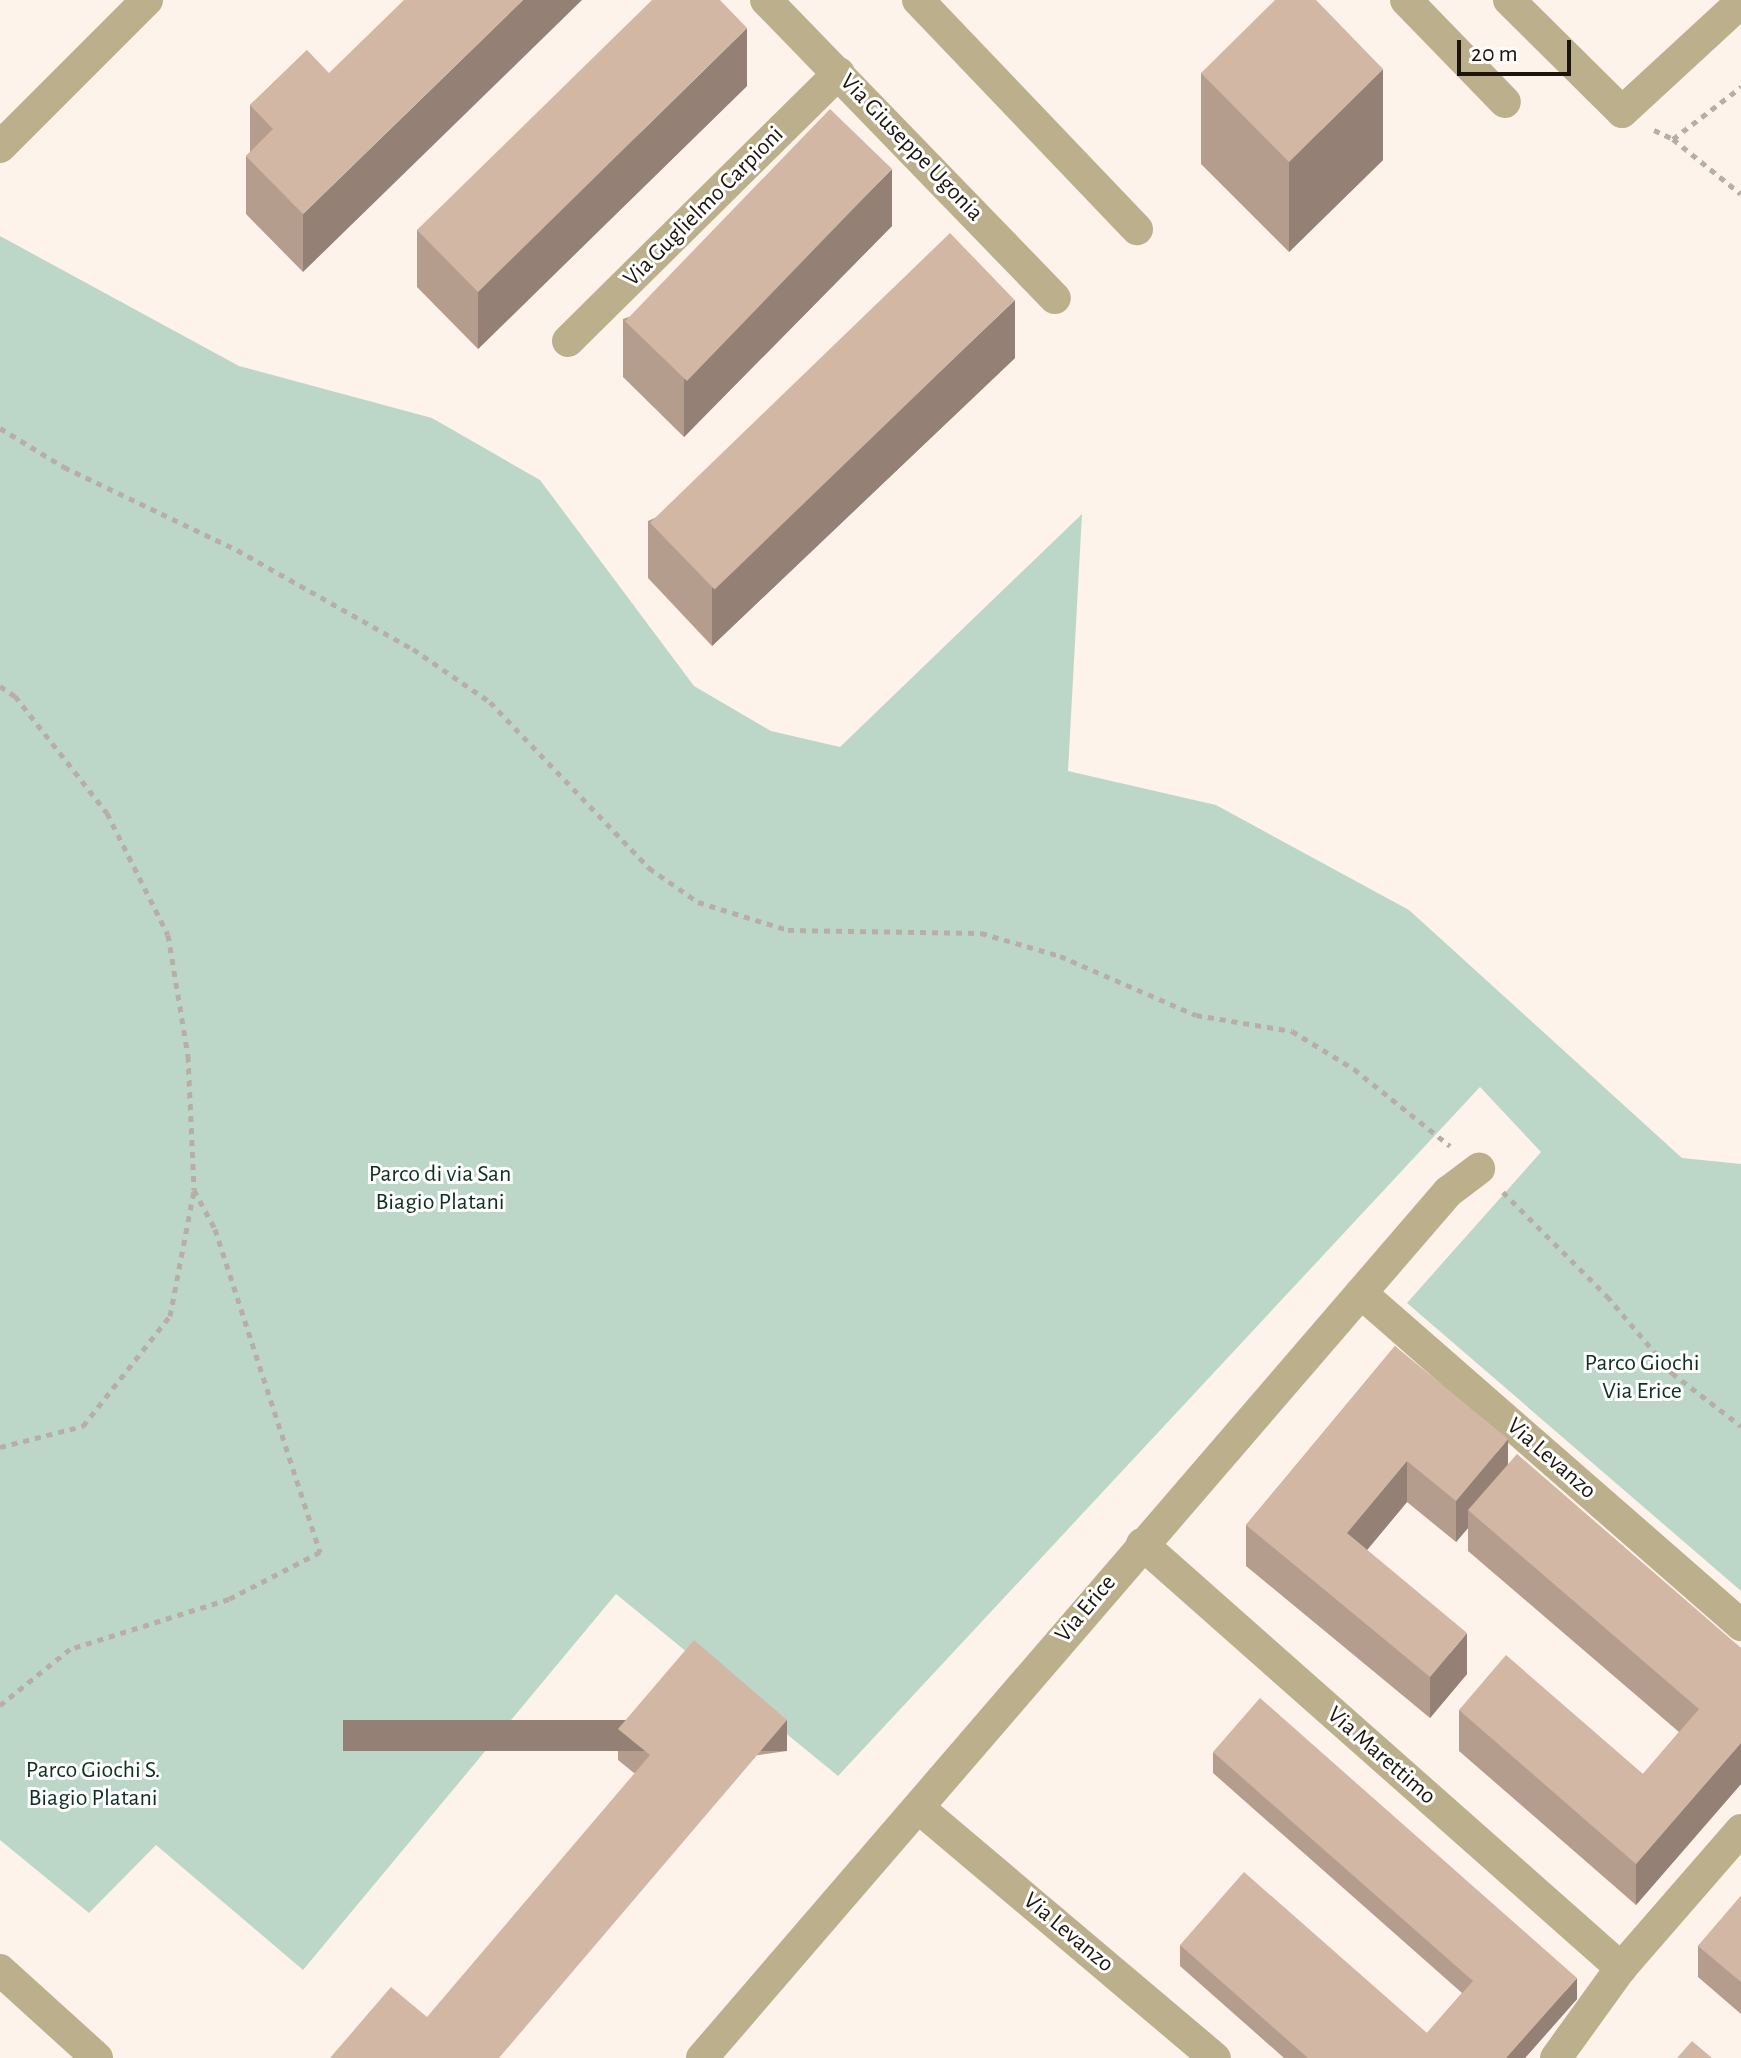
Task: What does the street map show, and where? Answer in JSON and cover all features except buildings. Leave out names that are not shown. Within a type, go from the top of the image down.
[{"type":"street","points":[[0,147],[147,0]]},
{"type":"street","name":"Via Giuseppe Ugonia","points":[[766,0],[1055,298]]},
{"type":"street","points":[[918,0],[1137,229]]},
{"type":"street","points":[[1406,0],[1505,102]]},
{"type":"street","points":[[1509,0],[1622,112],[1741,2]]},
{"type":"street","name":"Via Guglielmo Carpioni","points":[[568,341],[839,73]]},
{"type":"street","name":"Via Erice","points":[[702,2058],[920,1809],[1142,1544],[1448,1192],[1479,1169]]},
{"type":"street","name":"Via Levanzo","points":[[1361,1293],[1741,1625]]},
{"type":"street","name":"Via Marettimo","points":[[1142,1544],[1621,1968]]},
{"type":"street","name":"Via Levanzo","points":[[920,1809],[1215,2058]]},
{"type":"street","points":[[1556,2058],[1621,1968],[1741,1830]]},
{"type":"street","points":[[0,1970],[97,2058]]},
{"type":"path","points":[[1673,139],[1741,87]]},
{"type":"path","points":[[1622,112],[1673,139],[1741,194]]},
{"type":"path","points":[[0,428],[64,467],[237,550],[413,649],[490,702],[649,868],[698,902],[788,930],[981,933],[1060,956],[1196,1015],[1292,1031],[1354,1069],[1479,1169],[1607,1296],[1672,1373],[1741,1426]]},
{"type":"path","points":[[0,686],[15,696],[107,813],[168,935],[188,1056],[194,1190],[170,1316],[83,1426],[0,1447]]},
{"type":"path","points":[[0,1705],[70,1649],[229,1599],[320,1552],[215,1229],[194,1190]]},
{"type":"green space","name":"Parco di via San Biagio Platani","points":[[0,236],[239,366],[432,418],[540,480],[694,686],[771,731],[840,747],[1082,514],[1068,771],[1216,805],[1409,910],[1682,1158],[1741,1164],[1741,1591],[1407,1303],[1541,1152],[1480,1087],[838,1776],[616,1594],[303,1970],[156,1845],[89,1913],[0,1840]]},
{"type":"park label","name":"Parco Giochi Via Erice","points":[[1642,1378]]},
{"type":"park label","name":"Parco Giochi S. Biagio Platani","points":[[93,1785]]}]
